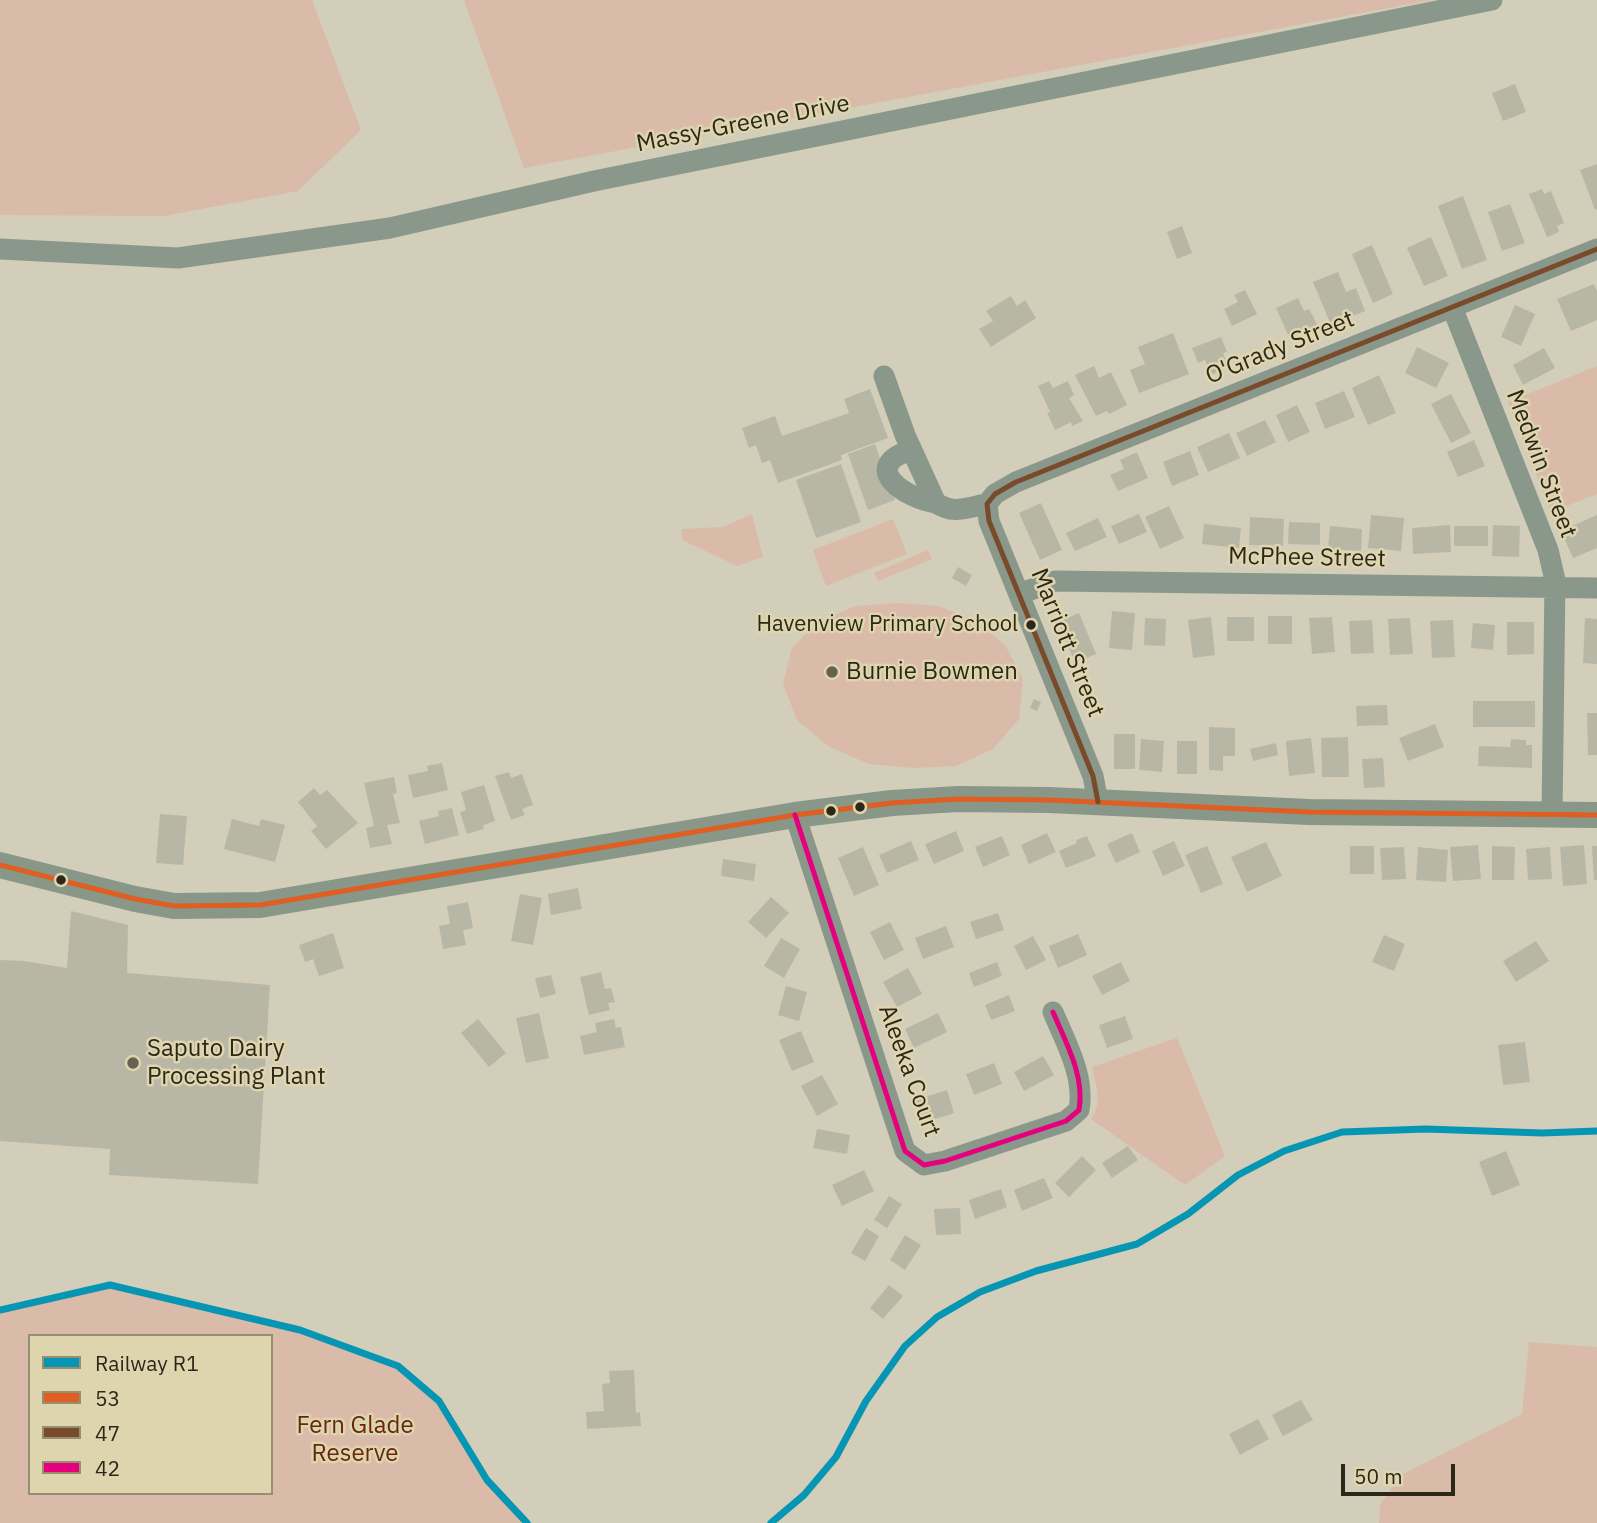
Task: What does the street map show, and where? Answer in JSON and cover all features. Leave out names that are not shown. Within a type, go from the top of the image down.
[{"type":"main road","points":[[0,865],[135,900],[174,906],[260,905],[377,883],[795,815],[892,803],[958,799],[1098,802],[1308,812],[1597,815]]},
{"type":"street","name":"Massy-Greene Drive","points":[[0,249],[178,258],[390,228],[607,178],[1492,0]]},
{"type":"street","name":"O'Grady Street","points":[[987,504],[995,494],[1016,482],[1597,249]]},
{"type":"street","name":"Medwin Street","points":[[1452,307],[1548,550],[1555,586],[1552,815]]},
{"type":"street","points":[[884,376],[911,450],[936,503],[946,510],[987,504]]},
{"type":"street","points":[[911,450],[893,459],[888,467],[889,477],[895,486],[925,502],[936,503]]},
{"type":"street","name":"Marriott Street","points":[[987,504],[989,521],[1093,776],[1098,802]]},
{"type":"street","name":"McPhee Street","points":[[1019,594],[1055,581],[1597,588]]},
{"type":"street","name":"Aleeka Court","points":[[795,815],[905,1151],[924,1165],[945,1161],[1066,1121],[1079,1110],[1082,1095],[1077,1070],[1053,1012]]},
{"type":"green space","points":[[0,0],[312,0],[361,130],[298,191],[164,216],[0,215]]},
{"type":"green space","points":[[464,0],[1432,0],[524,168]]},
{"type":"green space","points":[[1597,366],[1597,494],[1551,512],[1508,402]]},
{"type":"green space","points":[[752,514],[763,557],[737,566],[682,540],[682,529],[723,527]]},
{"type":"green space","points":[[893,519],[907,554],[826,586],[813,550]]},
{"type":"green space","points":[[928,550],[932,559],[878,581],[874,573]]},
{"type":"green space","points":[[898,603],[939,606],[976,621],[1005,645],[1023,679],[1019,719],[993,749],[956,766],[914,768],[869,764],[828,746],[797,720],[783,684],[792,648],[816,624],[855,606]]},
{"type":"green space","points":[[1177,1038],[1225,1156],[1185,1185],[1091,1119],[1098,1100],[1092,1067]]},
{"type":"green space","name":"Fern Glade Reserve","points":[[110,1285],[300,1330],[398,1366],[441,1404],[487,1480],[527,1523],[0,1523],[0,1310]]},
{"type":"green space","points":[[1529,1342],[1597,1347],[1597,1523],[1379,1523],[1380,1505],[1401,1475],[1522,1414]]},
{"type":"building","points":[[1515,84],[1526,112],[1503,121],[1492,93]]},
{"type":"building","points":[[1597,164],[1597,209],[1595,210],[1580,170]]},
{"type":"building","points":[[1542,189],[1544,194],[1551,191],[1564,223],[1557,226],[1559,232],[1547,237],[1529,194]]},
{"type":"building","points":[[1463,196],[1487,260],[1462,269],[1438,206]]},
{"type":"building","points":[[1510,204],[1525,243],[1502,251],[1488,212]]},
{"type":"building","points":[[1182,226],[1192,253],[1177,259],[1167,232]]},
{"type":"building","points":[[1431,237],[1448,276],[1424,286],[1407,248]]},
{"type":"building","points":[[1372,245],[1393,294],[1373,303],[1352,254]]},
{"type":"building","points":[[1338,272],[1346,292],[1356,288],[1365,311],[1331,325],[1313,282]]},
{"type":"building","points":[[1594,284],[1597,291],[1597,320],[1571,331],[1557,299]]},
{"type":"building","points":[[1245,290],[1257,314],[1232,326],[1224,309],[1238,302],[1234,295]]},
{"type":"building","points":[[1011,296],[1017,306],[1025,300],[1036,318],[991,347],[979,329],[993,321],[986,311]]},
{"type":"building","points":[[1298,298],[1304,311],[1309,309],[1318,326],[1290,339],[1276,308]]},
{"type":"building","points":[[1515,305],[1535,314],[1521,346],[1501,337]]},
{"type":"building","points":[[1173,333],[1189,374],[1139,393],[1130,370],[1145,364],[1138,347]]},
{"type":"building","points":[[1221,337],[1227,352],[1223,353],[1226,361],[1221,364],[1223,370],[1210,375],[1205,360],[1198,363],[1192,348]]},
{"type":"building","points":[[1417,347],[1449,363],[1436,388],[1405,373]]},
{"type":"building","points":[[1544,348],[1555,368],[1523,385],[1513,365]]},
{"type":"building","points":[[1094,366],[1099,378],[1111,372],[1127,405],[1109,414],[1107,411],[1096,416],[1075,375]]},
{"type":"building","points":[[1379,375],[1396,413],[1368,425],[1352,388]]},
{"type":"building","points":[[1049,381],[1053,388],[1068,381],[1074,395],[1069,398],[1083,421],[1072,426],[1071,422],[1055,430],[1038,386]]},
{"type":"building","points":[[870,389],[888,438],[841,455],[842,460],[778,483],[770,460],[762,463],[756,445],[749,448],[742,428],[775,416],[782,436],[849,413],[844,399]]},
{"type":"building","points":[[1344,391],[1355,417],[1325,429],[1315,403]]},
{"type":"building","points":[[1451,394],[1471,433],[1451,443],[1431,404]]},
{"type":"building","points":[[1297,405],[1310,432],[1288,442],[1276,415]]},
{"type":"building","points":[[1265,420],[1276,442],[1247,456],[1236,433]]},
{"type":"building","points":[[1229,433],[1240,458],[1208,472],[1197,447]]},
{"type":"building","points":[[1474,440],[1485,466],[1458,477],[1447,452]]},
{"type":"building","points":[[875,444],[895,500],[868,510],[848,454]]},
{"type":"building","points":[[1190,451],[1199,475],[1172,486],[1163,462]]},
{"type":"building","points":[[1137,452],[1148,478],[1118,491],[1110,475],[1124,469],[1120,460]]},
{"type":"building","points":[[841,464],[861,522],[816,538],[796,480]]},
{"type":"building","points":[[1041,503],[1062,550],[1040,560],[1019,513]]},
{"type":"building","points":[[1169,506],[1184,538],[1160,549],[1145,517]]},
{"type":"building","points":[[1139,514],[1147,532],[1119,544],[1111,526]]},
{"type":"building","points":[[1371,515],[1404,518],[1401,551],[1368,548]]},
{"type":"building","points":[[1597,515],[1597,548],[1573,558],[1561,531]]},
{"type":"building","points":[[1250,517],[1284,519],[1283,546],[1249,545]]},
{"type":"building","points":[[1098,518],[1107,537],[1075,551],[1066,533]]},
{"type":"building","points":[[1289,522],[1320,523],[1320,545],[1288,544]]},
{"type":"building","points":[[1204,524],[1241,528],[1239,548],[1202,544]]},
{"type":"building","points":[[1450,525],[1451,552],[1413,554],[1412,528]]},
{"type":"building","points":[[1493,525],[1520,526],[1519,557],[1492,556]]},
{"type":"building","points":[[1330,526],[1362,529],[1361,551],[1328,549]]},
{"type":"building","points":[[1454,526],[1488,526],[1488,546],[1454,546]]},
{"type":"building","points":[[958,567],[972,575],[966,586],[952,578]]},
{"type":"building","points":[[1112,611],[1135,613],[1132,650],[1109,648]]},
{"type":"building","points":[[1079,613],[1096,654],[1075,663],[1058,622]]},
{"type":"building","points":[[1268,616],[1292,616],[1292,644],[1268,644]]},
{"type":"building","points":[[1211,617],[1215,655],[1193,658],[1188,620]]},
{"type":"building","points":[[1227,617],[1254,617],[1254,641],[1227,641]]},
{"type":"building","points":[[1332,617],[1335,652],[1312,654],[1309,618]]},
{"type":"building","points":[[1145,618],[1166,619],[1165,646],[1144,645]]},
{"type":"building","points":[[1410,618],[1413,654],[1390,655],[1388,619]]},
{"type":"building","points":[[1585,618],[1597,619],[1597,664],[1583,663]]},
{"type":"building","points":[[1372,620],[1374,653],[1351,654],[1349,621]]},
{"type":"building","points":[[1453,620],[1455,657],[1432,658],[1430,621]]},
{"type":"building","points":[[1507,622],[1534,622],[1534,654],[1507,655]]},
{"type":"building","points":[[1473,623],[1495,625],[1493,650],[1471,648]]},
{"type":"building","points":[[1034,699],[1041,702],[1037,711],[1030,708]]},
{"type":"building","points":[[1473,701],[1535,701],[1535,727],[1473,727]]},
{"type":"building","points":[[1387,705],[1388,725],[1357,726],[1356,706]]},
{"type":"building","points":[[1587,713],[1597,713],[1597,755],[1588,755]]},
{"type":"building","points":[[1435,724],[1444,747],[1408,761],[1399,738]]},
{"type":"building","points":[[1209,727],[1235,728],[1235,756],[1223,756],[1223,771],[1209,770]]},
{"type":"building","points":[[1114,734],[1135,734],[1135,769],[1114,769]]},
{"type":"building","points":[[1348,737],[1349,777],[1322,777],[1321,738]]},
{"type":"building","points":[[1311,738],[1315,773],[1289,776],[1286,741]]},
{"type":"building","points":[[1141,739],[1164,741],[1162,772],[1139,770]]},
{"type":"building","points":[[1511,739],[1526,740],[1526,745],[1532,745],[1532,768],[1478,766],[1479,746],[1510,747]]},
{"type":"building","points":[[1177,741],[1197,741],[1197,774],[1177,774]]},
{"type":"building","points":[[1276,743],[1278,755],[1253,761],[1250,749]]},
{"type":"building","points":[[1383,758],[1385,787],[1364,788],[1362,759]]},
{"type":"building","points":[[442,763],[448,790],[413,798],[408,775],[428,771],[427,766]]},
{"type":"building","points":[[509,772],[511,778],[522,774],[533,805],[522,809],[525,815],[511,820],[495,776]]},
{"type":"building","points":[[394,777],[397,793],[393,794],[400,823],[387,825],[392,844],[370,848],[366,828],[374,826],[364,783]]},
{"type":"building","points":[[484,785],[495,821],[483,825],[484,829],[467,834],[460,812],[466,810],[461,792]]},
{"type":"building","points":[[314,788],[320,795],[327,790],[358,823],[326,849],[311,831],[317,826],[298,802]]},
{"type":"building","points":[[452,808],[459,835],[425,844],[419,821],[439,816],[438,811]]},
{"type":"building","points":[[160,814],[187,816],[183,865],[156,863]]},
{"type":"building","points":[[232,819],[259,826],[261,819],[285,825],[275,862],[224,849]]},
{"type":"building","points":[[956,831],[964,851],[934,864],[925,844]]},
{"type":"building","points":[[1047,833],[1056,852],[1029,864],[1021,845]]},
{"type":"building","points":[[1132,833],[1140,852],[1116,863],[1107,844]]},
{"type":"building","points":[[1002,836],[1010,855],[983,867],[975,847]]},
{"type":"building","points":[[1087,836],[1096,856],[1066,868],[1059,851]]},
{"type":"building","points":[[911,841],[919,860],[887,873],[879,855]]},
{"type":"building","points":[[1174,841],[1185,866],[1163,876],[1152,851]]},
{"type":"building","points":[[1266,842],[1282,876],[1247,892],[1231,857]]},
{"type":"building","points":[[1478,845],[1481,879],[1453,881],[1450,847]]},
{"type":"building","points":[[1584,845],[1587,884],[1563,886],[1560,847]]},
{"type":"building","points":[[1207,846],[1223,884],[1201,893],[1185,855]]},
{"type":"building","points":[[1350,846],[1374,846],[1374,874],[1350,874]]},
{"type":"building","points":[[1492,846],[1515,847],[1514,880],[1492,880]]},
{"type":"building","points":[[1592,846],[1597,846],[1597,880],[1594,880]]},
{"type":"building","points":[[863,847],[879,885],[854,896],[838,858]]},
{"type":"building","points":[[1404,847],[1406,879],[1382,880],[1380,848]]},
{"type":"building","points":[[1418,847],[1448,850],[1446,882],[1416,880]]},
{"type":"building","points":[[1550,847],[1552,879],[1528,880],[1526,849]]},
{"type":"building","points":[[723,859],[756,864],[754,881],[721,876]]},
{"type":"building","points":[[578,888],[582,909],[551,915],[548,894]]},
{"type":"building","points":[[520,894],[542,898],[533,945],[511,941]]},
{"type":"building","points":[[771,897],[789,913],[766,938],[748,922]]},
{"type":"building","points":[[468,902],[473,928],[463,930],[466,945],[443,949],[439,926],[450,924],[447,906]]},
{"type":"building","name":"Saputo Dairy Processing Plant","points":[[71,911],[128,925],[127,973],[270,985],[258,1184],[109,1175],[110,1149],[0,1141],[0,960],[67,968]]},
{"type":"building","points":[[998,913],[1004,930],[976,939],[970,922]]},
{"type":"building","points":[[890,922],[904,950],[884,960],[870,932]]},
{"type":"building","points":[[946,926],[954,947],[923,959],[915,938]]},
{"type":"building","points":[[333,933],[344,968],[319,976],[313,959],[305,962],[299,945]]},
{"type":"building","points":[[1078,934],[1087,955],[1058,968],[1049,946]]},
{"type":"building","points":[[1384,935],[1405,944],[1394,971],[1372,962]]},
{"type":"building","points":[[1033,936],[1046,960],[1026,970],[1014,946]]},
{"type":"building","points":[[781,938],[800,949],[784,978],[764,966]]},
{"type":"building","points":[[1536,941],[1549,961],[1516,982],[1503,961]]},
{"type":"building","points":[[997,962],[1002,976],[974,987],[969,973]]},
{"type":"building","points":[[1121,962],[1130,981],[1102,995],[1092,976]]},
{"type":"building","points":[[908,968],[922,994],[897,1007],[883,982]]},
{"type":"building","points":[[601,972],[605,989],[611,988],[615,1002],[608,1003],[610,1010],[589,1015],[580,977]]},
{"type":"building","points":[[551,975],[556,994],[540,998],[535,978]]},
{"type":"building","points":[[786,986],[807,992],[799,1021],[778,1015]]},
{"type":"building","points":[[1009,995],[1015,1011],[991,1020],[985,1005]]},
{"type":"building","points":[[539,1013],[549,1058],[526,1063],[516,1018]]},
{"type":"building","points":[[938,1013],[947,1032],[914,1048],[905,1029]]},
{"type":"building","points":[[1125,1016],[1133,1039],[1107,1048],[1099,1025]]},
{"type":"building","points":[[478,1019],[506,1053],[489,1067],[461,1033]]},
{"type":"building","points":[[614,1019],[616,1028],[621,1027],[625,1047],[584,1055],[580,1036],[597,1032],[595,1023]]},
{"type":"building","points":[[801,1031],[814,1062],[792,1071],[779,1040]]},
{"type":"building","points":[[1525,1042],[1530,1082],[1503,1085],[1498,1045]]},
{"type":"building","points":[[1043,1056],[1054,1075],[1024,1091],[1014,1072]]},
{"type":"building","points":[[994,1063],[1002,1084],[974,1095],[966,1074]]},
{"type":"building","points":[[822,1075],[838,1104],[817,1116],[801,1086]]},
{"type":"building","points":[[947,1090],[954,1113],[923,1123],[916,1100]]},
{"type":"building","points":[[817,1129],[850,1135],[847,1154],[813,1148]]},
{"type":"building","points":[[1128,1146],[1138,1160],[1112,1178],[1102,1163]]},
{"type":"building","points":[[1506,1151],[1520,1185],[1492,1196],[1479,1162]]},
{"type":"building","points":[[1082,1156],[1096,1170],[1069,1197],[1055,1183]]},
{"type":"building","points":[[864,1170],[874,1191],[842,1206],[832,1185]]},
{"type":"building","points":[[1044,1178],[1053,1198],[1022,1211],[1014,1190]]},
{"type":"building","points":[[1001,1189],[1007,1207],[975,1219],[969,1200]]},
{"type":"building","points":[[889,1196],[902,1204],[887,1228],[874,1220]]},
{"type":"building","points":[[960,1208],[961,1234],[936,1235],[934,1209]]},
{"type":"building","points":[[866,1228],[879,1236],[865,1261],[851,1253]]},
{"type":"building","points":[[905,1235],[921,1245],[905,1270],[890,1260]]},
{"type":"building","points":[[889,1285],[903,1296],[883,1319],[870,1308]]},
{"type":"building","points":[[634,1370],[636,1413],[640,1412],[641,1426],[587,1429],[586,1412],[604,1411],[602,1384],[610,1383],[609,1371]]},
{"type":"building","points":[[1301,1400],[1313,1420],[1283,1436],[1272,1415]]},
{"type":"building","points":[[1258,1419],[1269,1439],[1240,1455],[1229,1434]]},
{"type":"rail line","name":"R1","points":[[771,1523],[804,1495],[836,1457],[866,1401],[905,1346],[937,1317],[980,1292],[1036,1271],[1137,1244],[1188,1214],[1238,1175],[1284,1151],[1342,1132],[1426,1129],[1542,1133],[1597,1131]]},
{"type":"rail line","name":"R1","points":[[0,1310],[110,1285],[300,1330],[398,1366],[439,1401],[487,1480],[527,1523]]},
{"type":"transit line","name":"47","points":[[1098,802],[1093,776],[989,521],[987,504],[995,494],[1016,482],[1597,249]]},
{"type":"transit line","name":"53","points":[[0,865],[135,899],[174,906],[260,905],[795,815],[892,803],[958,799],[1049,800],[1309,812],[1597,815]]},
{"type":"transit line","name":"42","points":[[795,815],[905,1151],[924,1165],[945,1161],[1066,1121],[1079,1110],[1077,1072],[1053,1012]]},
{"type":"place","name":"Havenview Primary School","points":[[1031,625]]},
{"type":"place","name":"Burnie Bowmen","points":[[832,672]]},
{"type":"place","name":"Saputo Dairy Processing Plant","points":[[133,1063]]}]
